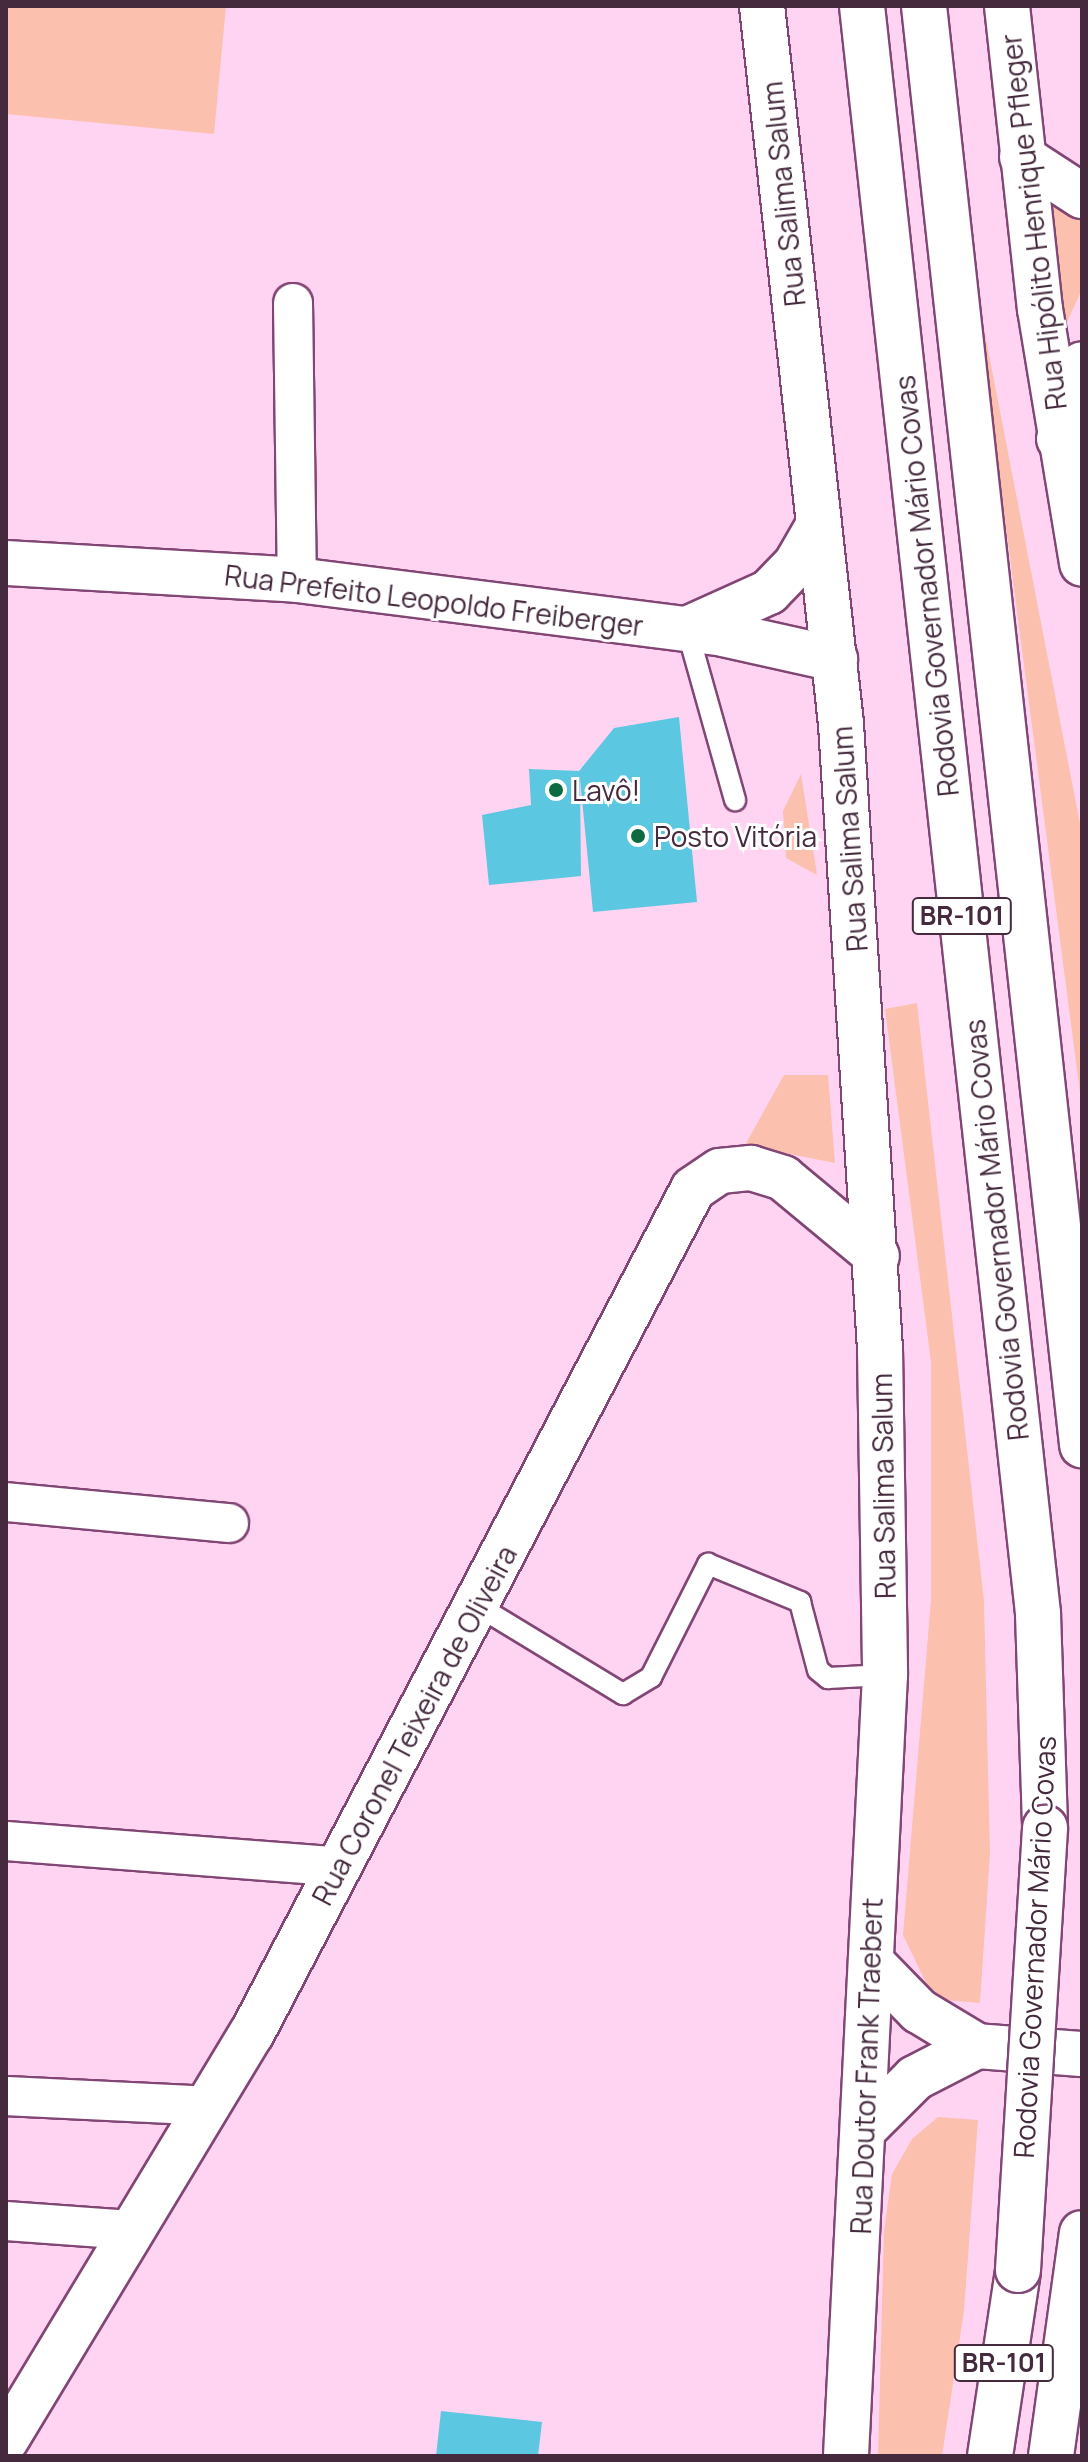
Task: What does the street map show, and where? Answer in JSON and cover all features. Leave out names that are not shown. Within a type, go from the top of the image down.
[{"type":"main road","name":"Rua Salima Salum","points":[[762,6],[835,659],[877,1256],[885,1675]]},
{"type":"main road","name":"Rodovia Governador Mário Covas","points":[[862,6],[1038,1614],[1045,1828],[1018,2270],[990,2456]]},
{"type":"main road","name":"BR-101","points":[[924,6],[1082,1445]]},
{"type":"main road","name":"Rua Hipólito Henrique Pfleger","points":[[1007,6],[1022,157],[1059,439],[1082,564]]},
{"type":"main road","points":[[1022,157],[1082,196]]},
{"type":"main road","points":[[1059,439],[1082,364]]},
{"type":"main road","points":[[687,629],[769,592],[796,564],[819,524]]},
{"type":"main road","name":"Rua Prefeito Leopoldo Freiberger","points":[[6,563],[297,580],[687,629],[835,659]]},
{"type":"main road","name":"Rua Coronel Teixeira de Oliveira","points":[[6,2440],[209,2106],[341,1867],[693,1189],[720,1171],[751,1168],[783,1178],[877,1256]]},
{"type":"main road","name":"Rua Doutor Frank Traebert","points":[[846,2456],[885,1675]]},
{"type":"main road","points":[[871,1962],[919,2011],[977,2046],[1082,2054]]},
{"type":"main road","points":[[864,2129],[915,2078],[977,2046]]},
{"type":"main road","name":"BR-101","points":[[1051,2456],[1081,2254]]},
{"type":"street","points":[[293,303],[297,580]]},
{"type":"street","points":[[6,1502],[229,1523]]},
{"type":"street","points":[[6,1841],[341,1867]]},
{"type":"street","points":[[6,2096],[209,2106]]},
{"type":"street","points":[[6,2221],[131,2230]]},
{"type":"lane","points":[[687,629],[735,800]]},
{"type":"lane","points":[[478,1606],[623,1694],[651,1677],[708,1564],[800,1602],[818,1670],[828,1678],[885,1675]]},
{"type":"shaded area","points":[[6,6],[226,6],[214,134],[6,114]]},
{"type":"shaded area","points":[[1045,195],[1082,214],[1082,289],[1064,329]]},
{"type":"shaded area","points":[[972,267],[1082,834],[1082,1108]]},
{"type":"shaded area","points":[[801,774],[817,875],[786,858],[783,811]]},
{"type":"shaded area","points":[[917,1003],[984,1601],[990,1853],[980,2003],[945,2000],[927,1985],[903,1935],[931,1600],[931,1362],[885,1009]]},
{"type":"shaded area","points":[[784,1075],[828,1075],[835,1163],[745,1145]]},
{"type":"shaded area","points":[[938,2117],[978,2120],[964,2311],[942,2456],[878,2456],[884,2231],[892,2174],[912,2139]]},
{"type":"building","name":"Posto Vitória","points":[[679,717],[697,902],[593,912],[580,779],[581,876],[489,885],[482,815],[531,805],[529,769],[579,771],[614,728]]},
{"type":"building","points":[[441,2411],[542,2422],[538,2456],[436,2456]]},
{"type":"place","name":"Lavô!","points":[[556,790]]},
{"type":"place","name":"Posto Vitória","points":[[638,836]]}]
